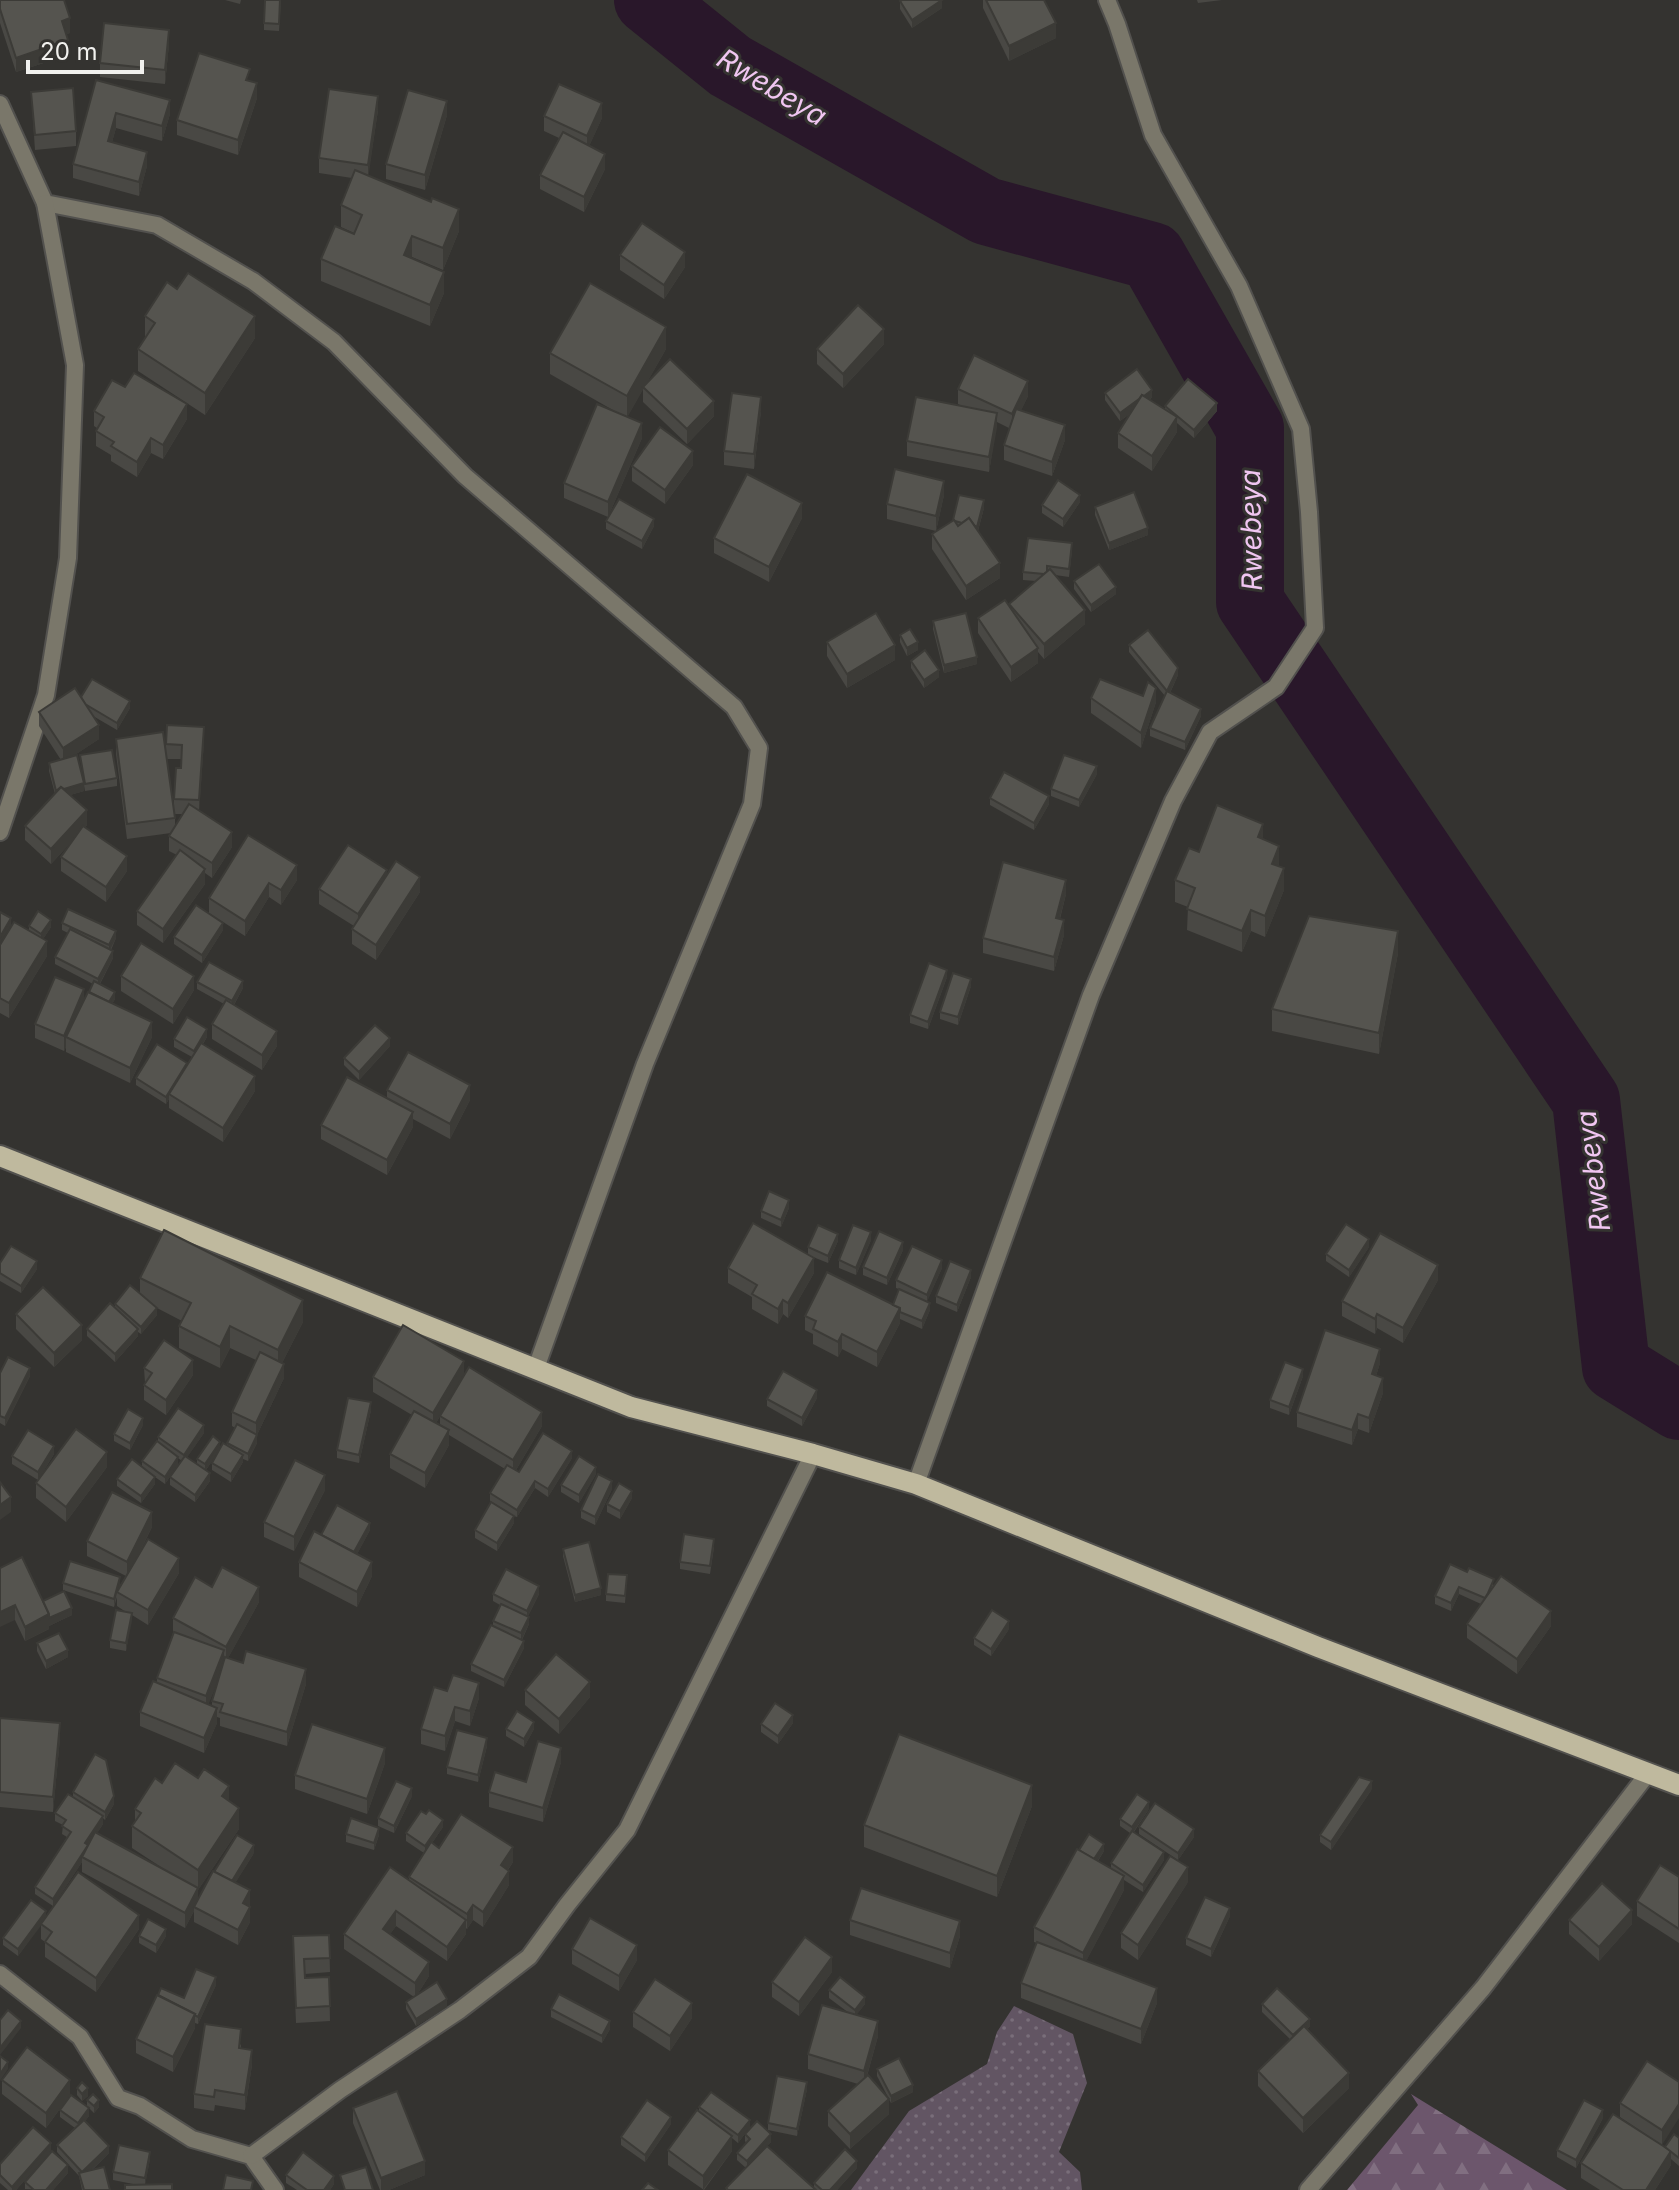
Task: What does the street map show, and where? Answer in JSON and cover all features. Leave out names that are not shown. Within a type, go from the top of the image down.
[{"type":"main road","points":[[0,1156],[631,1407],[916,1484],[1318,1647],[1679,1785]]},
{"type":"street","points":[[916,1484],[1091,995],[1173,801],[1210,732],[1276,687],[1315,628],[1301,429],[1239,286],[1153,135],[1107,0]]},
{"type":"street","points":[[0,104],[45,203],[75,365],[68,558],[46,695],[0,832]]},
{"type":"street","points":[[45,203],[157,225],[253,281],[334,342],[465,476],[734,707],[759,748],[752,804],[645,1064],[536,1368]]},
{"type":"street","points":[[251,2156],[340,2090],[460,2010],[529,1957],[627,1830],[813,1454]]},
{"type":"street","points":[[1308,2190],[1483,1988],[1649,1772]]},
{"type":"street","points":[[0,1974],[80,2037],[118,2098],[140,2106],[192,2139],[251,2156],[275,2190]]},
{"type":"shaded area","points":[[1014,2006],[1073,2034],[1087,2083],[1059,2152],[1080,2172],[1082,2190],[851,2190],[909,2111],[987,2064],[997,2032]]},
{"type":"green space","points":[[1411,2094],[1567,2190],[1347,2190],[1418,2105]]},
{"type":"building","points":[[0,0],[64,0],[70,18],[62,21],[68,40],[16,58]]},
{"type":"building","points":[[265,0],[280,0],[279,24],[264,23]]},
{"type":"building","points":[[902,0],[942,0],[912,20]]},
{"type":"building","points":[[986,0],[1044,0],[1056,23],[1009,46]]},
{"type":"building","points":[[104,23],[169,30],[165,70],[100,63]]},
{"type":"building","points":[[199,53],[250,69],[246,80],[257,83],[238,140],[177,120]]},
{"type":"building","points":[[96,80],[170,100],[162,126],[116,113],[108,141],[147,152],[139,182],[73,164]]},
{"type":"building","points":[[559,84],[602,103],[587,136],[544,116]]},
{"type":"building","points":[[73,88],[76,131],[35,135],[31,92]]},
{"type":"building","points":[[329,89],[378,96],[368,165],[319,158]]},
{"type":"building","points":[[408,90],[447,101],[425,175],[386,164]]},
{"type":"building","points":[[563,132],[605,154],[584,197],[540,175]]},
{"type":"building","points":[[355,170],[431,202],[432,198],[459,209],[443,248],[412,236],[404,255],[444,272],[430,305],[321,259],[335,226],[354,234],[362,215],[341,205]]},
{"type":"building","points":[[642,223],[685,252],[664,285],[620,255]]},
{"type":"building","points":[[188,273],[255,316],[205,393],[138,349],[155,323],[145,316],[167,282],[177,289]]},
{"type":"building","points":[[590,283],[666,327],[627,396],[550,353]]},
{"type":"building","points":[[858,305],[884,329],[843,374],[817,349]]},
{"type":"building","points":[[974,355],[1028,381],[1012,414],[958,389]]},
{"type":"building","points":[[670,359],[714,401],[687,429],[643,387]]},
{"type":"building","points":[[1137,369],[1152,390],[1120,413],[1105,393]]},
{"type":"building","points":[[134,373],[187,404],[163,445],[151,438],[137,462],[111,446],[114,442],[96,431],[104,417],[94,411],[112,380],[125,387]]},
{"type":"building","points":[[1188,379],[1217,403],[1194,430],[1165,406]]},
{"type":"building","points":[[732,393],[761,397],[754,454],[724,451]]},
{"type":"building","points":[[1142,395],[1177,417],[1152,456],[1118,433]]},
{"type":"building","points":[[916,397],[997,413],[989,457],[907,441]]},
{"type":"building","points":[[597,404],[642,423],[608,502],[564,483]]},
{"type":"building","points":[[1016,409],[1065,425],[1052,462],[1004,445]]},
{"type":"building","points":[[660,427],[693,451],[665,490],[632,466]]},
{"type":"building","points":[[895,469],[944,481],[936,516],[887,504]]},
{"type":"building","points":[[747,474],[802,503],[769,567],[714,538]]},
{"type":"building","points":[[1058,480],[1080,495],[1063,519],[1042,505]]},
{"type":"building","points":[[1134,492],[1148,528],[1109,543],[1095,507]]},
{"type":"building","points":[[959,495],[984,500],[977,527],[969,518],[962,523],[953,520]]},
{"type":"building","points":[[619,499],[654,519],[642,541],[606,521]]},
{"type":"building","points":[[969,518],[1000,563],[966,586],[932,534],[954,520],[958,526]]},
{"type":"building","points":[[1028,538],[1072,543],[1069,569],[1047,566],[1044,574],[1023,572]]},
{"type":"building","points":[[1099,564],[1116,587],[1091,605],[1074,581]]},
{"type":"building","points":[[1050,569],[1085,610],[1044,644],[1009,604]]},
{"type":"building","points":[[1005,600],[1038,648],[1011,667],[978,618]]},
{"type":"building","points":[[876,613],[895,645],[847,674],[827,642]]},
{"type":"building","points":[[966,613],[977,657],[944,665],[933,621]]},
{"type":"building","points":[[910,629],[918,642],[907,648],[900,635]]},
{"type":"building","points":[[1148,630],[1178,668],[1167,691],[1129,645]]},
{"type":"building","points":[[925,650],[939,670],[924,680],[911,661]]},
{"type":"building","points":[[92,679],[130,701],[117,723],[85,704],[81,697]]},
{"type":"building","points":[[1100,679],[1143,696],[1148,682],[1156,688],[1141,733],[1091,698]]},
{"type":"building","points":[[75,688],[99,725],[63,748],[39,712]]},
{"type":"building","points":[[1167,691],[1201,709],[1185,742],[1150,728]]},
{"type":"building","points":[[167,725],[204,727],[199,800],[174,799],[176,768],[181,768],[182,745],[166,744]]},
{"type":"building","points":[[163,732],[175,818],[127,824],[116,739]]},
{"type":"building","points":[[112,750],[117,778],[85,784],[80,755]]},
{"type":"building","points":[[77,755],[84,783],[64,789],[61,787],[56,791],[49,763]]},
{"type":"building","points":[[1064,755],[1097,766],[1079,800],[1051,789]]},
{"type":"building","points":[[1004,772],[1049,796],[1034,823],[990,798]]},
{"type":"building","points":[[61,787],[87,810],[51,849],[25,826]]},
{"type":"building","points":[[189,804],[232,832],[212,863],[169,836]]},
{"type":"building","points":[[1217,805],[1263,824],[1258,837],[1279,846],[1272,864],[1284,868],[1265,916],[1251,910],[1242,931],[1187,909],[1195,888],[1175,880],[1189,848],[1199,852]]},
{"type":"building","points":[[83,826],[127,856],[106,887],[61,857]]},
{"type":"building","points":[[248,835],[297,865],[281,890],[269,883],[245,921],[209,898]]},
{"type":"building","points":[[348,845],[387,870],[358,914],[319,889]]},
{"type":"building","points":[[180,850],[205,869],[163,929],[137,911]]},
{"type":"building","points":[[396,861],[420,877],[376,945],[352,929]]},
{"type":"building","points":[[1003,862],[1066,880],[1056,918],[1064,920],[1054,957],[983,938]]},
{"type":"building","points":[[196,905],[223,923],[202,955],[174,937]]},
{"type":"building","points":[[68,909],[116,931],[109,945],[62,923]]},
{"type":"building","points":[[38,911],[51,920],[41,934],[29,926]]},
{"type":"building","points":[[0,912],[11,918],[0,937]]},
{"type":"building","points":[[1309,916],[1398,931],[1379,1033],[1272,1009]]},
{"type":"building","points":[[14,922],[47,941],[9,1003],[0,998],[0,945]]},
{"type":"building","points":[[70,929],[113,951],[98,979],[55,957]]},
{"type":"building","points":[[141,943],[194,976],[173,1009],[121,976]]},
{"type":"building","points":[[209,962],[243,981],[232,1001],[197,982]]},
{"type":"building","points":[[929,963],[947,970],[928,1022],[910,1015]]},
{"type":"building","points":[[953,973],[971,979],[958,1017],[940,1012]]},
{"type":"building","points":[[55,977],[84,989],[64,1036],[35,1024]]},
{"type":"building","points":[[94,981],[115,992],[109,1002],[89,992]]},
{"type":"building","points":[[88,992],[152,1022],[130,1068],[66,1037]]},
{"type":"building","points":[[226,1000],[277,1031],[262,1055],[212,1024]]},
{"type":"building","points":[[187,1017],[207,1029],[194,1051],[174,1039]]},
{"type":"building","points":[[375,1025],[390,1038],[359,1072],[344,1058]]},
{"type":"building","points":[[201,1043],[255,1076],[223,1128],[169,1094]]},
{"type":"building","points":[[157,1044],[187,1063],[166,1097],[136,1078]]},
{"type":"building","points":[[408,1052],[470,1085],[450,1124],[387,1090]]},
{"type":"building","points":[[347,1077],[413,1112],[387,1160],[321,1125]]},
{"type":"building","points":[[769,1191],[789,1200],[781,1220],[761,1211]]},
{"type":"building","points":[[753,1223],[814,1258],[788,1303],[783,1300],[778,1309],[752,1294],[757,1285],[728,1268]]},
{"type":"building","points":[[1346,1224],[1369,1239],[1349,1270],[1326,1254]]},
{"type":"building","points":[[818,1225],[838,1234],[828,1256],[808,1247]]},
{"type":"building","points":[[853,1225],[871,1232],[856,1268],[839,1260]]},
{"type":"building","points":[[164,1230],[303,1300],[278,1350],[230,1326],[220,1347],[179,1326],[191,1303],[140,1278]]},
{"type":"building","points":[[879,1231],[903,1242],[887,1278],[863,1267]]},
{"type":"building","points":[[1380,1233],[1438,1265],[1403,1328],[1377,1314],[1375,1319],[1342,1301]]},
{"type":"building","points":[[11,1246],[37,1261],[21,1286],[0,1273],[0,1263]]},
{"type":"building","points":[[912,1246],[942,1260],[927,1295],[896,1280]]},
{"type":"building","points":[[950,1261],[971,1270],[957,1305],[936,1296]]},
{"type":"building","points":[[827,1272],[900,1308],[877,1352],[842,1334],[838,1342],[813,1329],[816,1321],[805,1316]]},
{"type":"building","points":[[130,1285],[157,1308],[141,1327],[115,1304]]},
{"type":"building","points":[[43,1287],[82,1325],[54,1353],[16,1314]]},
{"type":"building","points":[[899,1289],[930,1303],[922,1321],[900,1312],[900,1308],[893,1305]]},
{"type":"building","points":[[110,1303],[138,1329],[115,1354],[87,1329]]},
{"type":"building","points":[[403,1325],[464,1361],[433,1413],[373,1377]]},
{"type":"building","points":[[1325,1330],[1380,1349],[1372,1374],[1383,1378],[1369,1418],[1358,1414],[1352,1430],[1297,1412]]},
{"type":"building","points":[[164,1340],[193,1360],[166,1400],[144,1385],[152,1373],[144,1368]]},
{"type":"building","points":[[260,1352],[284,1364],[256,1423],[232,1412]]},
{"type":"building","points":[[8,1357],[30,1368],[5,1418],[0,1416],[0,1373]]},
{"type":"building","points":[[1285,1362],[1303,1369],[1289,1407],[1270,1400]]},
{"type":"building","points":[[469,1367],[542,1412],[513,1460],[440,1416]]},
{"type":"building","points":[[783,1371],[817,1390],[802,1418],[767,1399]]},
{"type":"building","points":[[348,1398],[371,1402],[359,1455],[337,1450]]},
{"type":"building","points":[[178,1408],[204,1425],[184,1455],[158,1437]]},
{"type":"building","points":[[128,1409],[143,1418],[130,1443],[114,1434]]},
{"type":"building","points":[[414,1411],[449,1430],[425,1473],[390,1454]]},
{"type":"building","points":[[237,1424],[257,1435],[248,1454],[227,1443]]},
{"type":"building","points":[[76,1429],[107,1452],[66,1507],[36,1483]]},
{"type":"building","points":[[28,1430],[54,1446],[38,1472],[12,1456]]},
{"type":"building","points":[[543,1433],[572,1451],[548,1489],[535,1481],[517,1510],[490,1493],[507,1465],[519,1472]]},
{"type":"building","points":[[213,1436],[220,1442],[205,1464],[197,1459]]},
{"type":"building","points":[[157,1441],[178,1457],[165,1477],[142,1461]]},
{"type":"building","points":[[223,1443],[243,1455],[231,1474],[212,1463]]},
{"type":"building","points":[[185,1456],[210,1473],[195,1495],[170,1477]]},
{"type":"building","points":[[579,1456],[596,1467],[579,1495],[561,1485]]},
{"type":"building","points":[[132,1459],[155,1477],[141,1496],[117,1479]]},
{"type":"building","points":[[295,1460],[325,1475],[294,1537],[264,1522]]},
{"type":"building","points":[[598,1474],[612,1481],[595,1517],[581,1510]]},
{"type":"building","points":[[0,1482],[11,1497],[0,1505]]},
{"type":"building","points":[[619,1483],[632,1491],[620,1511],[607,1504]]},
{"type":"building","points":[[112,1492],[152,1512],[127,1562],[87,1541]]},
{"type":"building","points":[[491,1502],[514,1516],[497,1543],[475,1530]]},
{"type":"building","points":[[337,1505],[370,1523],[354,1552],[321,1535]]},
{"type":"building","points":[[314,1531],[372,1562],[357,1592],[299,1562]]},
{"type":"building","points":[[684,1534],[714,1539],[710,1566],[680,1562]]},
{"type":"building","points":[[148,1539],[179,1558],[148,1610],[117,1592]]},
{"type":"building","points":[[589,1542],[601,1588],[575,1595],[563,1549]]},
{"type":"building","points":[[22,1557],[49,1614],[25,1627],[15,1605],[0,1612],[0,1568]]},
{"type":"building","points":[[70,1561],[120,1577],[114,1599],[63,1583]]},
{"type":"building","points":[[1450,1564],[1494,1579],[1485,1598],[1459,1587],[1451,1603],[1435,1596]]},
{"type":"building","points":[[222,1567],[259,1587],[226,1647],[173,1618],[195,1577],[212,1587]]},
{"type":"building","points":[[506,1569],[539,1586],[527,1611],[493,1594]]},
{"type":"building","points":[[608,1574],[627,1575],[625,1596],[606,1594]]},
{"type":"building","points":[[1501,1576],[1551,1611],[1517,1659],[1467,1624]]},
{"type":"building","points":[[64,1591],[72,1608],[49,1618],[43,1601]]},
{"type":"building","points":[[501,1604],[529,1617],[521,1633],[493,1621]]},
{"type":"building","points":[[116,1610],[132,1613],[126,1643],[110,1640]]},
{"type":"building","points":[[992,1610],[1009,1621],[991,1649],[974,1638]]},
{"type":"building","points":[[491,1625],[524,1641],[504,1680],[471,1664]]},
{"type":"building","points":[[174,1632],[224,1650],[206,1696],[157,1678]]},
{"type":"building","points":[[59,1633],[68,1650],[46,1661],[37,1643]]},
{"type":"building","points":[[246,1651],[306,1669],[287,1732],[220,1712],[223,1704],[212,1701],[225,1657],[243,1663]]},
{"type":"building","points":[[556,1654],[590,1682],[559,1719],[525,1690]]},
{"type":"building","points":[[453,1675],[479,1683],[470,1711],[455,1707],[445,1736],[421,1729],[434,1687],[447,1691]]},
{"type":"building","points":[[153,1681],[217,1708],[204,1738],[140,1712]]},
{"type":"building","points":[[775,1703],[793,1715],[778,1736],[761,1724]]},
{"type":"building","points":[[517,1711],[534,1722],[524,1739],[506,1729]]},
{"type":"building","points":[[0,1718],[60,1723],[53,1797],[0,1792]]},
{"type":"building","points":[[312,1724],[385,1748],[367,1799],[295,1775]]},
{"type":"building","points":[[457,1730],[487,1738],[478,1775],[447,1767]]},
{"type":"building","points":[[899,1734],[1032,1785],[997,1876],[864,1825]]},
{"type":"building","points":[[538,1741],[561,1748],[543,1808],[489,1792],[495,1772],[526,1782]]},
{"type":"building","points":[[95,1754],[106,1760],[114,1796],[105,1812],[73,1792]]},
{"type":"building","points":[[175,1763],[198,1778],[204,1769],[229,1786],[222,1796],[239,1808],[198,1870],[132,1826],[141,1813],[135,1809],[155,1778],[162,1783]]},
{"type":"building","points":[[1359,1777],[1372,1781],[1331,1842],[1320,1835]]},
{"type":"building","points":[[396,1781],[412,1788],[394,1826],[378,1818]]},
{"type":"building","points":[[68,1794],[103,1816],[53,1899],[35,1887],[71,1832],[62,1826],[66,1820],[55,1813]]},
{"type":"building","points":[[1137,1794],[1149,1802],[1132,1827],[1120,1819]]},
{"type":"building","points":[[1155,1803],[1194,1829],[1178,1853],[1139,1827]]},
{"type":"building","points":[[429,1810],[443,1820],[425,1846],[406,1833],[421,1811],[426,1814]]},
{"type":"building","points":[[461,1814],[513,1847],[501,1865],[509,1871],[483,1912],[473,1905],[467,1914],[409,1877],[431,1842],[439,1848]]},
{"type":"building","points":[[351,1818],[379,1828],[374,1843],[346,1834]]},
{"type":"building","points":[[1132,1831],[1164,1852],[1143,1885],[1111,1863]]},
{"type":"building","points":[[95,1832],[198,1888],[185,1913],[82,1857]]},
{"type":"building","points":[[1089,1834],[1104,1844],[1094,1859],[1079,1850]]},
{"type":"building","points":[[237,1835],[254,1845],[232,1881],[214,1872]]},
{"type":"building","points":[[1077,1849],[1124,1876],[1083,1953],[1034,1927]]},
{"type":"building","points":[[1170,1856],[1188,1867],[1138,1945],[1121,1933]]},
{"type":"building","points":[[1660,1865],[1679,1877],[1679,1929],[1637,1901]]},
{"type":"building","points":[[390,1867],[466,1920],[447,1947],[396,1911],[383,1929],[429,1962],[415,1983],[344,1934]]},
{"type":"building","points":[[213,1871],[250,1890],[243,1903],[250,1907],[238,1930],[194,1907]]},
{"type":"building","points":[[78,1872],[139,1915],[96,1978],[45,1942],[52,1932],[41,1924]]},
{"type":"building","points":[[1602,1883],[1632,1910],[1599,1947],[1569,1920]]},
{"type":"building","points":[[861,1888],[960,1921],[950,1953],[850,1920]]},
{"type":"building","points":[[1205,1897],[1230,1908],[1211,1949],[1186,1938]]},
{"type":"building","points":[[31,1900],[46,1911],[18,1949],[3,1938]]},
{"type":"building","points":[[590,1918],[637,1945],[619,1976],[572,1949]]},
{"type":"building","points":[[148,1919],[166,1929],[156,1945],[139,1936]]},
{"type":"building","points":[[329,1935],[330,1958],[304,1959],[305,1978],[329,1977],[330,2006],[296,2008],[293,1936]]},
{"type":"building","points":[[805,1937],[832,1957],[799,2002],[772,1982]]},
{"type":"building","points":[[1037,1942],[1157,1988],[1141,2029],[1021,1983]]},
{"type":"building","points":[[196,1969],[216,1977],[198,2017],[158,1995],[161,1988],[184,1998]]},
{"type":"building","points":[[840,1977],[865,1997],[855,2010],[829,1990]]},
{"type":"building","points":[[655,1979],[692,2003],[670,2036],[633,2012]]},
{"type":"building","points":[[437,1982],[447,1999],[416,2019],[406,2002]]},
{"type":"building","points":[[1277,1988],[1310,2019],[1293,2035],[1262,2004]]},
{"type":"building","points":[[559,1994],[610,2021],[602,2036],[551,2009]]},
{"type":"building","points":[[157,1995],[195,2014],[173,2057],[136,2039]]},
{"type":"building","points":[[822,2005],[878,2021],[864,2071],[808,2054]]},
{"type":"building","points":[[8,2010],[21,2021],[0,2048],[0,2020]]},
{"type":"building","points":[[205,2024],[241,2029],[239,2048],[252,2050],[245,2095],[215,2090],[214,2097],[194,2094]]},
{"type":"building","points":[[1304,2026],[1349,2073],[1303,2118],[1258,2071]]},
{"type":"building","points":[[27,2047],[70,2080],[46,2113],[2,2080]]},
{"type":"building","points":[[0,2056],[8,2062],[0,2074]]},
{"type":"building","points":[[899,2058],[913,2085],[891,2096],[877,2069]]},
{"type":"building","points":[[1647,2061],[1679,2082],[1679,2104],[1662,2130],[1620,2103]]},
{"type":"building","points":[[868,2075],[889,2099],[850,2134],[828,2111]]},
{"type":"building","points":[[777,2076],[807,2082],[797,2129],[768,2123]]},
{"type":"building","points":[[82,2082],[88,2088],[82,2094],[77,2088]]},
{"type":"building","points":[[397,2091],[425,2161],[381,2178],[353,2108]]},
{"type":"building","points":[[711,2092],[750,2120],[738,2135],[699,2107]]},
{"type":"building","points":[[93,2094],[99,2100],[94,2106],[87,2100]]},
{"type":"building","points":[[71,2095],[89,2108],[78,2123],[60,2110]]},
{"type":"building","points":[[647,2100],[671,2117],[645,2155],[621,2137]]},
{"type":"building","points":[[1584,2100],[1603,2110],[1576,2160],[1557,2150]]},
{"type":"building","points":[[697,2110],[732,2136],[703,2176],[668,2150]]},
{"type":"building","points":[[1613,2114],[1671,2151],[1646,2190],[1623,2190],[1581,2163]]},
{"type":"building","points":[[84,2120],[109,2146],[82,2172],[57,2145]]},
{"type":"building","points":[[757,2121],[771,2134],[747,2161],[737,2153],[750,2139],[745,2134]]},
{"type":"building","points":[[33,2127],[51,2143],[12,2187],[0,2175],[0,2164]]},
{"type":"building","points":[[1674,2134],[1679,2138],[1679,2158],[1665,2147]]},
{"type":"building","points":[[119,2145],[150,2152],[145,2178],[113,2172]]},
{"type":"building","points":[[767,2146],[816,2190],[728,2190],[726,2188]]},
{"type":"building","points":[[845,2149],[857,2161],[830,2190],[822,2190],[814,2183]]},
{"type":"building","points":[[52,2151],[68,2165],[46,2190],[34,2190],[25,2182]]},
{"type":"building","points":[[303,2152],[334,2176],[324,2190],[307,2190],[286,2175]]},
{"type":"building","points":[[104,2167],[110,2190],[84,2190],[79,2173]]},
{"type":"building","points":[[366,2167],[373,2190],[345,2190],[340,2175]]},
{"type":"building","points":[[226,2175],[253,2181],[251,2190],[223,2190]]},
{"type":"building","points":[[648,2183],[658,2190],[642,2190]]},
{"type":"building","points":[[172,2184],[172,2190],[125,2190],[125,2185]]},
{"type":"waterway","name":"Rwebeya","points":[[648,0],[730,66],[986,211],[1152,256],[1250,428],[1250,602],[1586,1100],[1616,1367],[1679,1406]]}]
